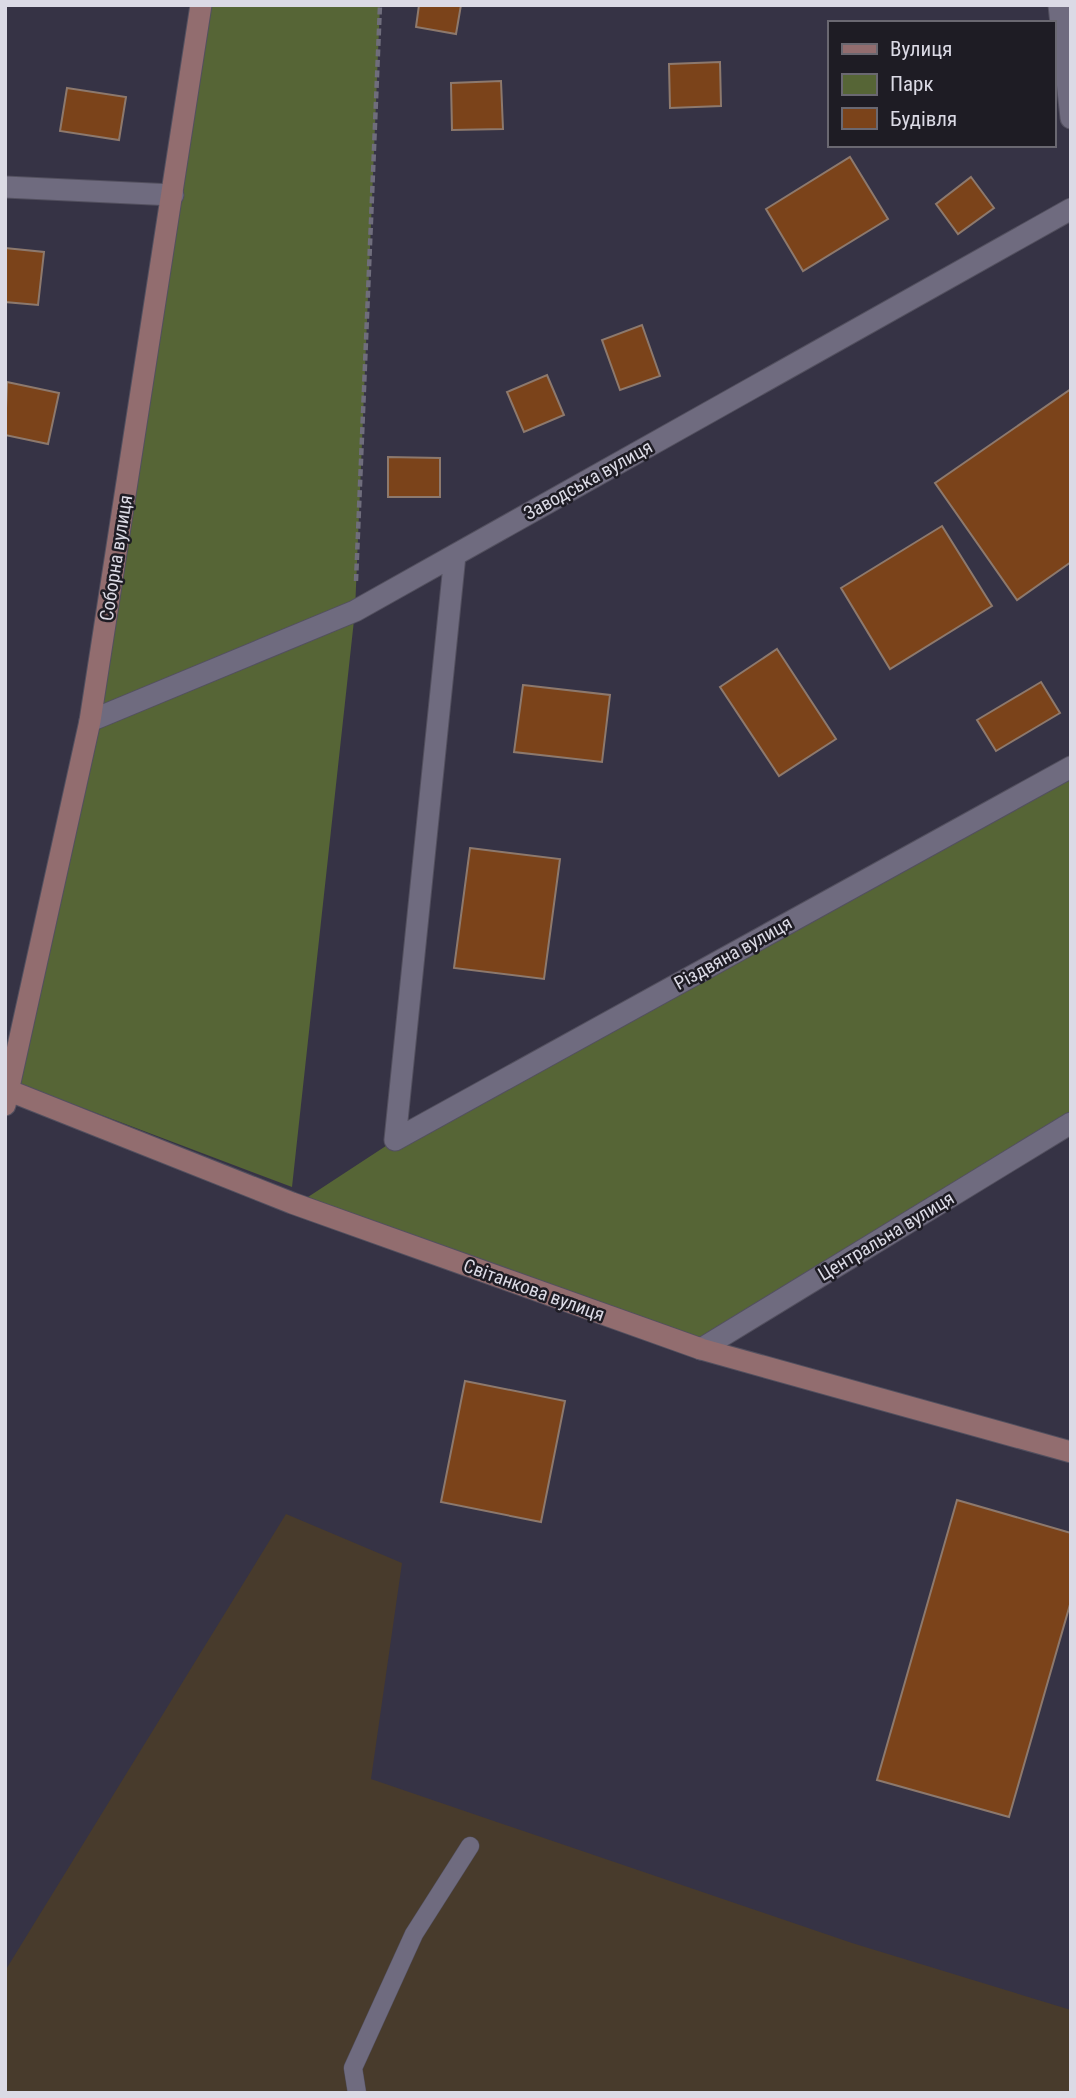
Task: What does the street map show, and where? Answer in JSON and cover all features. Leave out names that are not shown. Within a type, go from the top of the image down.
[{"type":"street","name":"Соборна вулиця","points":[[8,1098],[90,721],[201,5]]},
{"type":"street","points":[[1059,5],[1071,118]]},
{"type":"street","points":[[5,187],[173,195]]},
{"type":"street","name":"Заводська вулиця","points":[[90,721],[355,611],[1071,209]]},
{"type":"street","name":"Різдвяна вулиця","points":[[455,555],[395,1140],[1071,767]]},
{"type":"street","name":"Світанкова вулиця","points":[[8,1098],[701,1349],[1071,1451]]},
{"type":"street","name":"Центральна вулиця","points":[[701,1349],[1071,1123]]},
{"type":"lane","points":[[358,2093],[353,2068],[402,1958],[414,1934],[470,1846]]},
{"type":"path","points":[[355,611],[380,5]]},
{"type":"shaded area","points":[[286,1514],[402,1563],[371,1779],[852,1943],[1071,2010],[1071,2093],[5,2093],[5,1971]]},
{"type":"green space","points":[[201,5],[380,5],[355,611],[292,1187],[17,1083],[90,721]]},
{"type":"green space","points":[[1071,767],[1071,1122],[705,1345],[308,1197],[395,1140]]},
{"type":"building","points":[[419,5],[461,5],[456,34],[416,27]]},
{"type":"building","points":[[720,62],[721,106],[670,108],[669,64]]},
{"type":"building","points":[[501,81],[503,129],[452,130],[451,83]]},
{"type":"building","points":[[67,88],[126,97],[119,140],[60,131]]},
{"type":"building","points":[[850,157],[888,219],[803,271],[766,209]]},
{"type":"building","points":[[971,177],[994,208],[958,234],[936,204]]},
{"type":"building","points":[[5,248],[44,252],[38,305],[5,302]]},
{"type":"building","points":[[642,325],[660,376],[620,390],[602,340]]},
{"type":"building","points":[[547,375],[564,415],[524,432],[507,392]]},
{"type":"building","points":[[7,382],[59,393],[48,444],[5,435]]},
{"type":"building","points":[[1071,389],[1071,562],[1017,600],[935,483]]},
{"type":"building","points":[[388,457],[440,458],[440,497],[388,497]]},
{"type":"building","points":[[942,526],[992,606],[890,669],[841,588]]},
{"type":"building","points":[[777,649],[836,739],[779,776],[720,687]]},
{"type":"building","points":[[1041,682],[1060,713],[996,751],[977,720]]},
{"type":"building","points":[[523,685],[610,695],[602,762],[514,752]]},
{"type":"building","points":[[470,848],[560,859],[544,979],[454,968]]},
{"type":"building","points":[[465,1381],[565,1401],[541,1522],[441,1502]]},
{"type":"building","points":[[957,1500],[1071,1533],[1071,1601],[1009,1817],[877,1780]]}]
